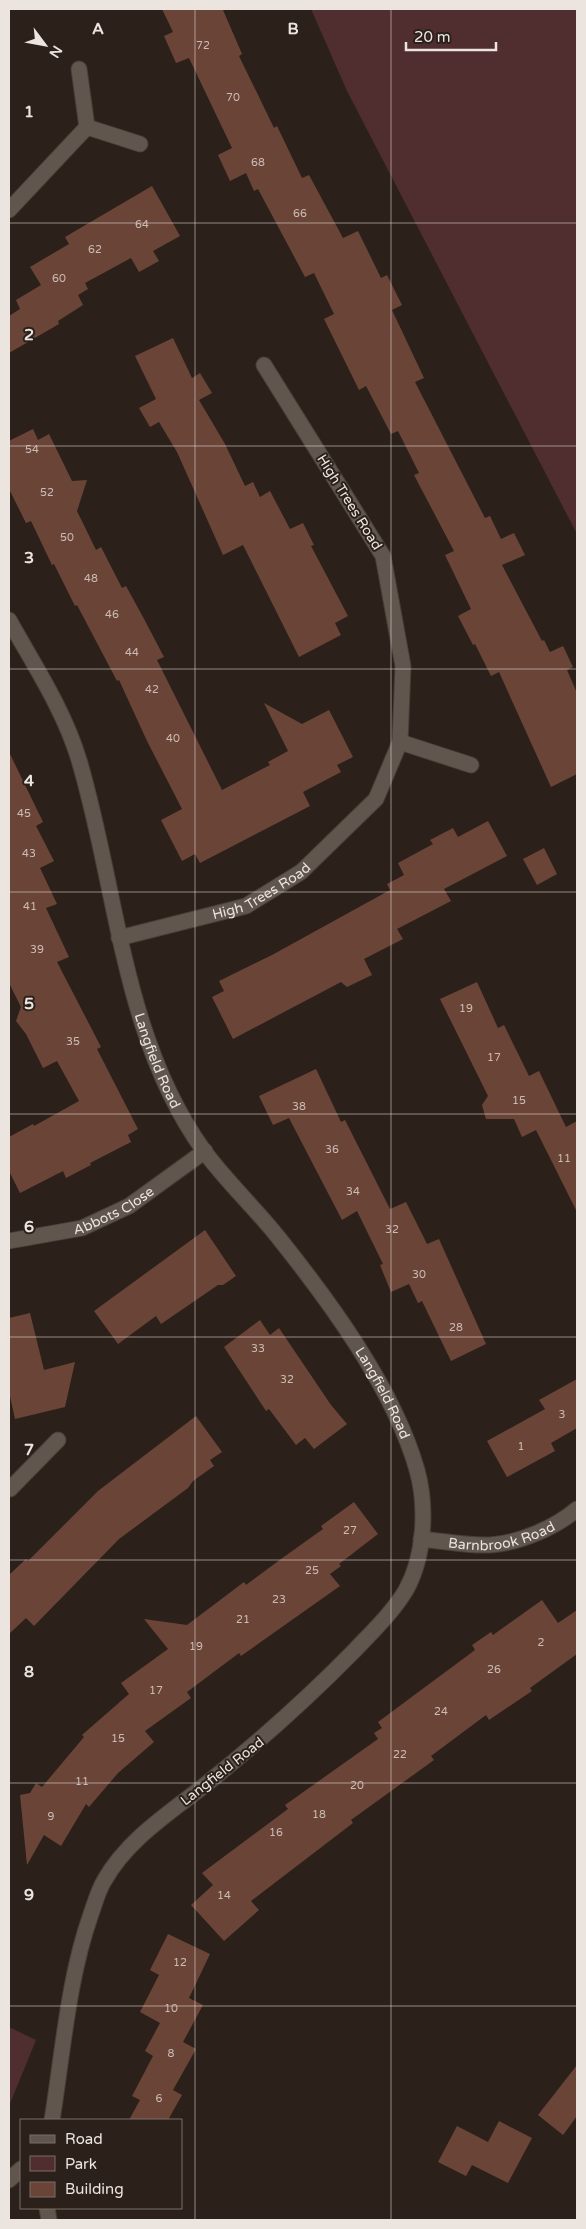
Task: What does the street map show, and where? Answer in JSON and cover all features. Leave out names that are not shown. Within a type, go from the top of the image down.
[{"type":"street","points":[[79,69],[87,127]]},
{"type":"street","points":[[87,127],[140,144]]},
{"type":"street","points":[[9,210],[87,127]]},
{"type":"street","name":"High Trees Road","points":[[119,938],[246,906],[301,872],[376,799],[400,742],[403,666],[383,556],[264,365]]},
{"type":"street","name":"Langfield Road","points":[[9,620],[60,710],[78,757],[101,843],[119,938],[144,1028],[169,1094],[204,1151],[279,1238],[340,1320],[382,1390],[404,1436],[417,1470],[422,1496],[421,1539],[406,1589],[378,1626],[312,1694],[266,1736],[144,1833],[103,1882],[81,1943],[52,2119]]},
{"type":"street","points":[[400,742],[471,765]]},
{"type":"street","name":"Abbots Close","points":[[9,1241],[82,1228],[129,1206],[204,1151]]},
{"type":"street","points":[[9,1489],[58,1440]]},
{"type":"street","name":"Barnbrook Road","points":[[421,1539],[490,1545],[522,1538],[566,1518],[577,1509]]},
{"type":"street","points":[[9,2180],[20,2170]]},
{"type":"green space","points":[[311,9],[577,9],[577,534],[347,91]]},
{"type":"green space","points":[[9,2027],[36,2040],[9,2106]]},
{"type":"building","points":[[162,9],[223,10],[242,54],[239,56],[274,128],[277,126],[302,178],[309,175],[343,238],[358,231],[381,278],[387,275],[402,305],[392,310],[424,378],[415,382],[485,518],[490,516],[501,539],[514,533],[525,555],[502,565],[542,641],[544,640],[550,652],[563,646],[573,667],[567,670],[577,693],[577,774],[551,787],[499,672],[491,676],[475,644],[473,645],[458,616],[471,609],[445,555],[454,551],[414,475],[419,473],[398,431],[391,434],[366,386],[359,390],[324,319],[334,314],[314,273],[305,277],[258,189],[254,191],[246,173],[230,181],[218,155],[232,148],[189,58],[176,63],[164,36],[173,32]]},
{"type":"building","points":[[152,186],[180,236],[153,251],[159,261],[139,272],[131,258],[85,283],[88,289],[78,295],[83,305],[58,321],[59,324],[9,353],[9,316],[20,309],[16,300],[41,285],[30,267],[69,244],[65,237]]},
{"type":"building","points":[[173,338],[192,378],[200,373],[212,393],[199,400],[225,444],[245,486],[253,482],[260,497],[270,491],[290,529],[303,523],[314,545],[311,546],[348,616],[335,623],[341,635],[299,657],[243,545],[223,555],[177,452],[159,422],[150,427],[139,408],[156,399],[135,356]]},
{"type":"building","points":[[33,429],[38,440],[49,434],[72,481],[87,480],[77,511],[96,550],[101,547],[122,588],[126,586],[164,657],[157,660],[222,790],[270,765],[268,762],[288,751],[264,703],[302,724],[329,710],[353,757],[337,765],[341,772],[303,792],[310,806],[200,863],[195,854],[182,861],[161,820],[182,809],[147,741],[119,680],[117,681],[54,564],[52,565],[31,521],[26,523],[9,489],[9,441]]},
{"type":"building","points":[[9,752],[43,822],[36,826],[54,861],[40,868],[57,904],[46,908],[69,957],[57,962],[101,1047],[97,1049],[138,1129],[128,1135],[131,1142],[90,1163],[91,1165],[66,1178],[63,1171],[20,1193],[9,1171],[9,1137],[33,1124],[34,1126],[79,1101],[57,1061],[43,1068],[26,1034],[16,1021],[21,1007],[9,983]]},
{"type":"building","points":[[488,821],[507,856],[444,889],[451,901],[397,929],[403,939],[364,959],[372,975],[347,987],[341,982],[233,1039],[212,997],[224,991],[219,981],[272,955],[390,890],[387,884],[404,875],[398,863],[433,844],[430,840],[453,828],[458,837]]},
{"type":"building","points":[[544,848],[557,874],[537,885],[523,859]]},
{"type":"building","points":[[477,982],[498,1028],[504,1025],[529,1076],[539,1071],[566,1127],[577,1121],[577,1212],[536,1130],[522,1137],[514,1119],[486,1119],[482,1105],[488,1096],[440,999]]},
{"type":"building","points":[[316,1069],[341,1122],[345,1120],[390,1209],[406,1202],[427,1244],[439,1239],[486,1344],[451,1361],[422,1301],[418,1303],[409,1284],[391,1292],[380,1265],[383,1264],[357,1211],[342,1220],[289,1118],[273,1125],[259,1096]]},
{"type":"building","points":[[205,1230],[236,1276],[223,1285],[218,1285],[161,1324],[156,1316],[118,1344],[94,1311]]},
{"type":"building","points":[[30,1313],[44,1370],[75,1362],[65,1407],[15,1419],[9,1392],[9,1318]]},
{"type":"building","points":[[260,1320],[270,1335],[279,1328],[331,1405],[347,1424],[314,1449],[305,1438],[296,1445],[269,1409],[266,1411],[224,1347]]},
{"type":"building","points":[[577,1379],[577,1428],[551,1443],[555,1451],[507,1477],[487,1441],[545,1409],[539,1400]]},
{"type":"building","points":[[196,1416],[222,1452],[210,1460],[214,1466],[193,1481],[188,1488],[119,1539],[34,1626],[26,1618],[9,1634],[9,1575],[26,1559],[28,1561],[98,1491]]},
{"type":"building","points":[[354,1502],[378,1534],[339,1564],[341,1566],[330,1574],[340,1586],[241,1656],[239,1653],[187,1692],[191,1698],[145,1731],[154,1742],[118,1773],[89,1807],[86,1804],[61,1846],[44,1835],[27,1865],[20,1795],[30,1793],[36,1783],[42,1787],[84,1737],[82,1735],[129,1694],[121,1683],[168,1649],[144,1619],[187,1625],[244,1582],[246,1585],[323,1529],[321,1526]]},
{"type":"building","points":[[542,1600],[558,1623],[577,1610],[577,1654],[530,1688],[532,1691],[489,1720],[486,1715],[431,1756],[434,1760],[351,1820],[353,1823],[251,1901],[259,1910],[224,1941],[191,1905],[213,1885],[202,1873],[288,1809],[285,1805],[378,1739],[374,1733],[382,1728],[378,1722],[475,1650],[472,1645],[491,1632],[493,1635]]},
{"type":"building","points":[[168,1934],[210,1954],[189,1998],[203,2005],[183,2042],[196,2049],[173,2090],[182,2095],[169,2119],[130,2119],[140,2100],[132,2096],[153,2056],[145,2051],[160,2023],[140,2012],[159,1975],[150,1970]]},
{"type":"building","points":[[577,2065],[577,2116],[563,2135],[538,2115]]},
{"type":"building","points":[[499,2121],[532,2138],[508,2183],[472,2165],[466,2176],[438,2162],[457,2126],[488,2142]]}]
